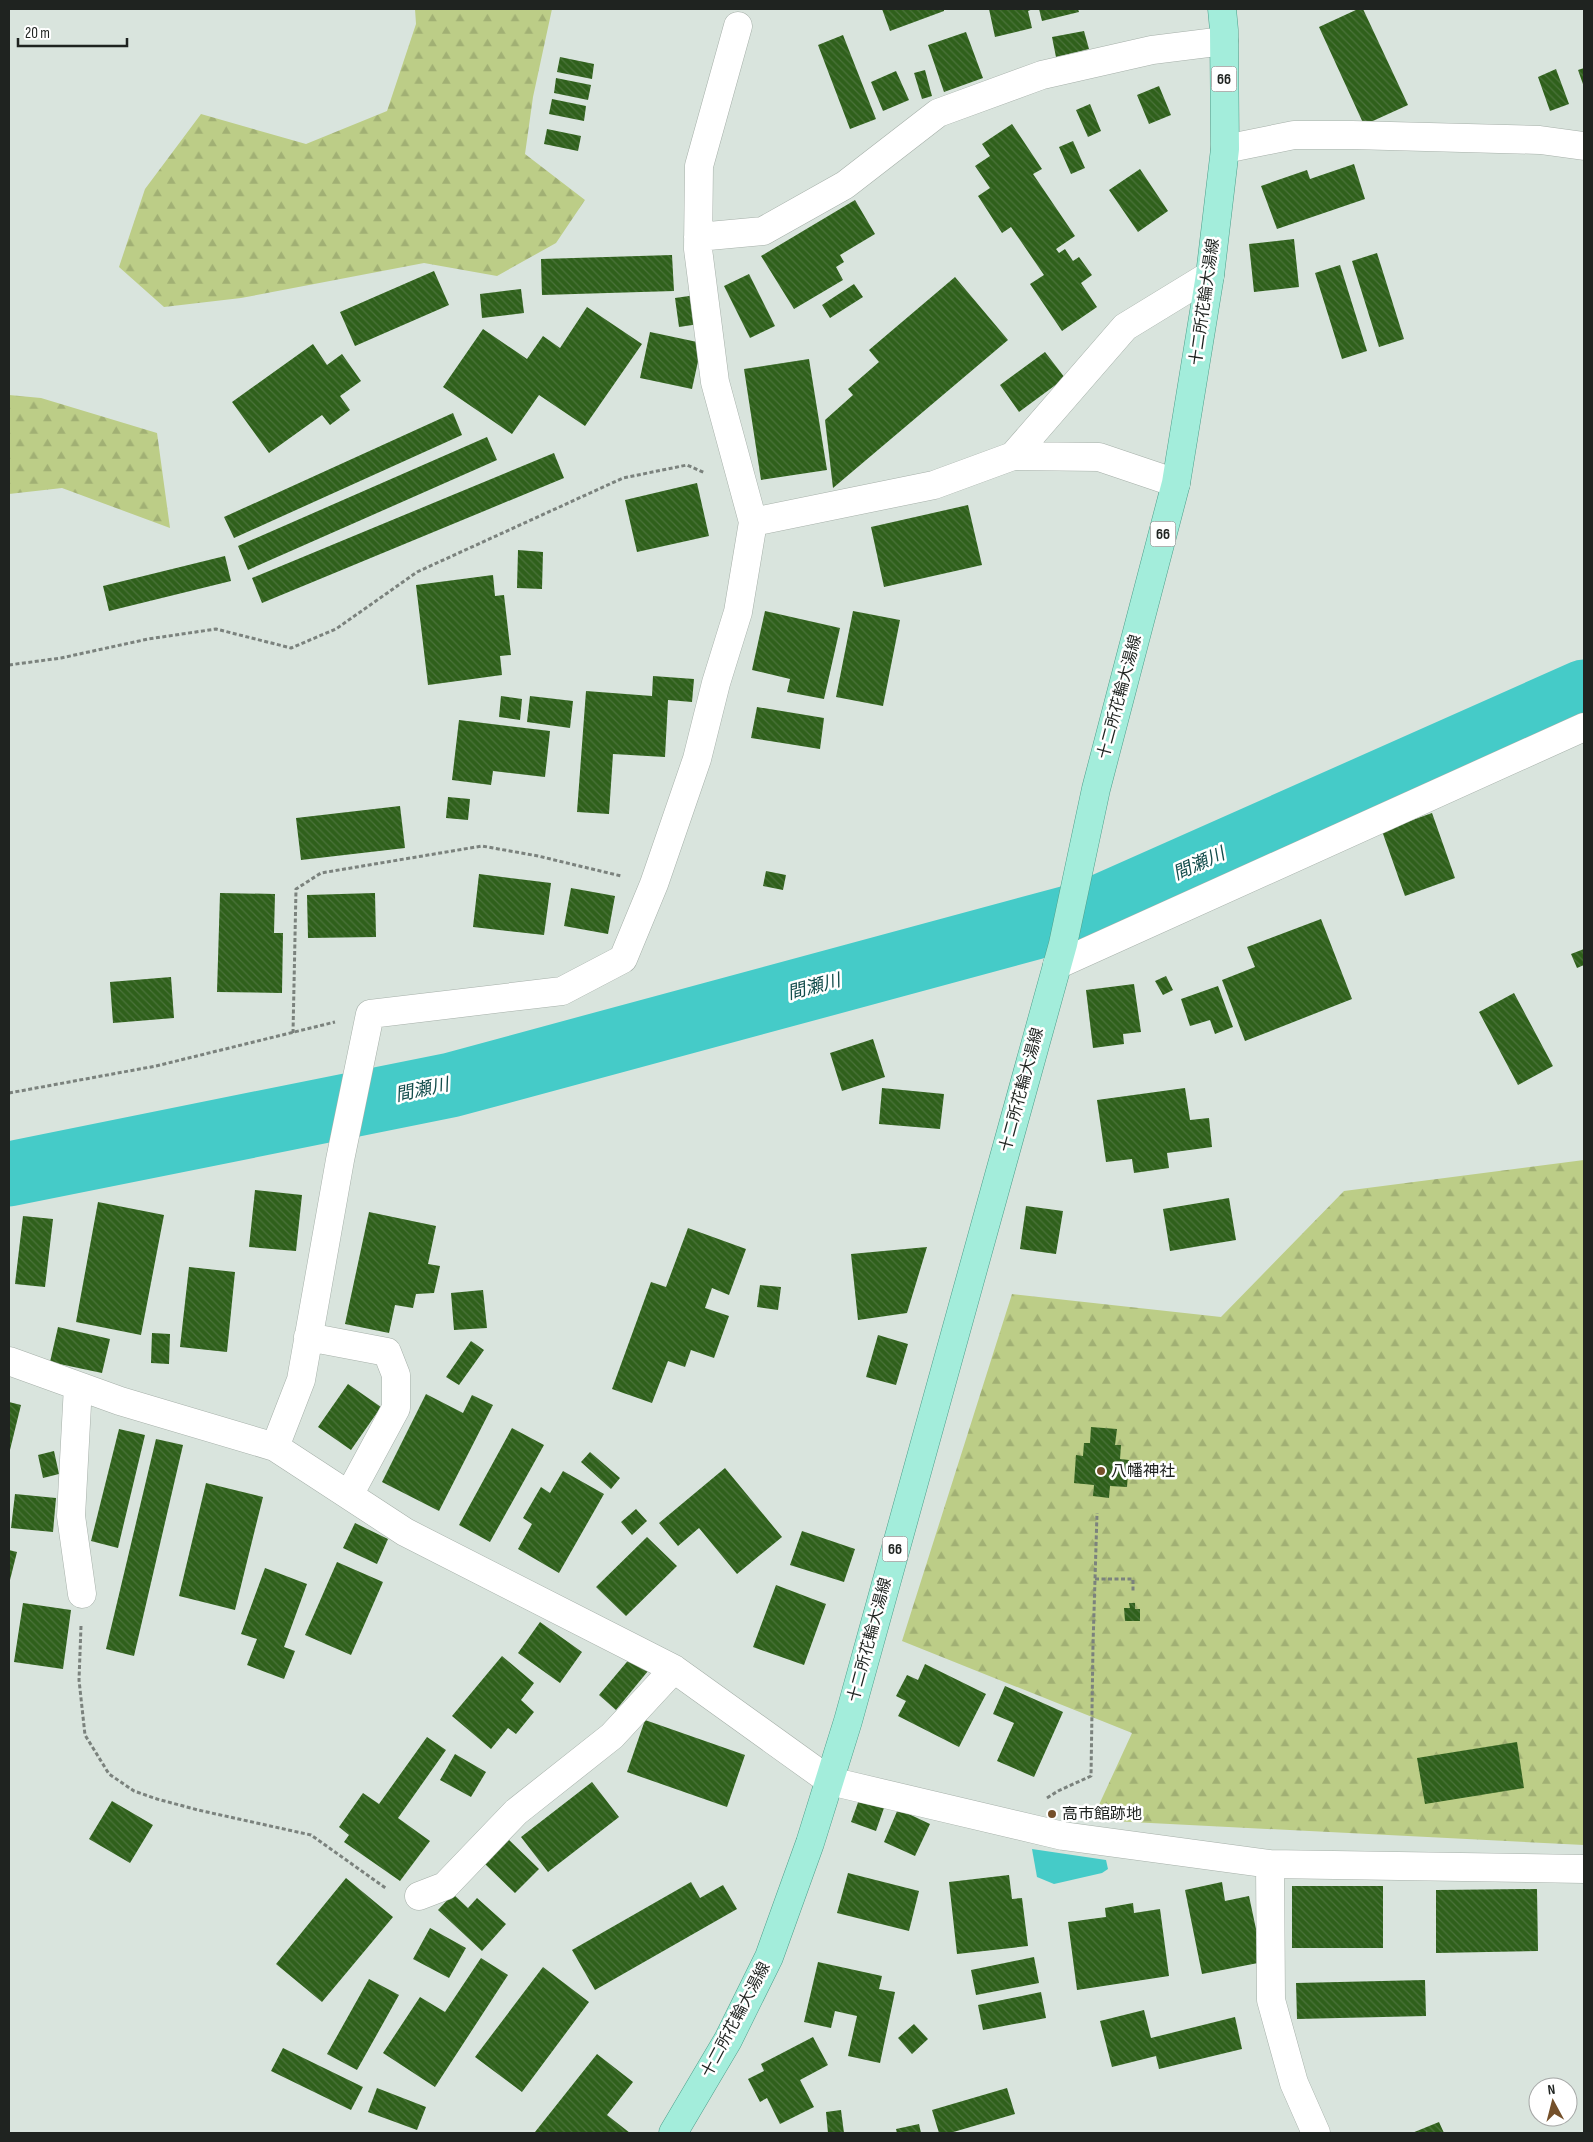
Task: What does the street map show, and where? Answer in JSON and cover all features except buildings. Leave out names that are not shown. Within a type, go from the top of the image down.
[{"type":"main road","name":"十二所花輪大湯線","points":[[673,2133],[728,2040],[769,1957],[830,1781],[1060,954],[1096,789],[1176,483],[1210,275],[1225,149],[1222,9]]},
{"type":"street","points":[[275,1447],[301,1380],[340,1160],[370,1014],[562,990],[623,959],[654,884],[697,759],[716,683],[738,612],[753,522],[715,382],[698,249],[699,166],[738,26]]},
{"type":"street","points":[[698,237],[763,231],[845,185],[938,112],[1042,75],[1152,50],[1224,41]]},
{"type":"street","points":[[1225,149],[1294,135],[1530,140],[1584,146]]},
{"type":"street","points":[[1013,456],[1125,327],[1210,275]]},
{"type":"street","points":[[753,522],[934,485],[1013,456],[1099,457],[1176,483]]},
{"type":"street","points":[[1060,954],[1584,727]]},
{"type":"street","points":[[308,1337],[387,1352],[396,1375],[396,1408],[349,1495]]},
{"type":"street","points":[[9,1361],[120,1401],[275,1447],[405,1532],[674,1669],[830,1781],[1063,1836],[1270,1864],[1584,1869]]},
{"type":"street","points":[[78,1386],[71,1516],[82,1594]]},
{"type":"street","points":[[418,1896],[445,1886],[516,1812],[612,1736],[674,1669]]},
{"type":"street","points":[[1270,1864],[1271,2000],[1294,2083],[1316,2133]]},
{"type":"path","points":[[9,665],[62,658],[148,638],[216,629],[291,648],[336,629],[417,572],[623,478],[687,465],[713,477]]},
{"type":"path","points":[[293,1033],[296,888],[321,873],[482,846],[538,856],[654,884]]},
{"type":"path","points":[[9,1093],[156,1066],[370,1014]]},
{"type":"path","points":[[1058,1791],[1091,1776],[1097,1513]]},
{"type":"path","points":[[1095,1579],[1133,1579],[1133,1593]]},
{"type":"path","points":[[82,1594],[79,1680],[84,1735],[109,1774],[134,1791],[157,1799],[311,1835],[392,1893],[418,1896]]},
{"type":"green space","points":[[415,9],[552,9],[533,97],[525,154],[585,200],[556,243],[497,276],[424,263],[241,298],[164,307],[119,267],[145,189],[201,114],[306,144],[387,111],[416,24]]},
{"type":"green space","points":[[9,395],[41,398],[157,433],[170,528],[62,488],[9,494]]},
{"type":"green space","points":[[1584,1160],[1584,1845],[1092,1820],[1132,1733],[902,1641],[1012,1294],[1221,1317],[1344,1191]]},
{"type":"water","points":[[1032,1849],[1106,1860],[1108,1869],[1102,1873],[1054,1884],[1037,1877]]},
{"type":"waterway","name":"間瀬川","points":[[9,1174],[451,1085],[1087,913],[1584,692]]},
{"type":"place","name":"八幡神社","points":[[1101,1471]]},
{"type":"place","name":"高市館跡地","points":[[1052,1814]]}]
